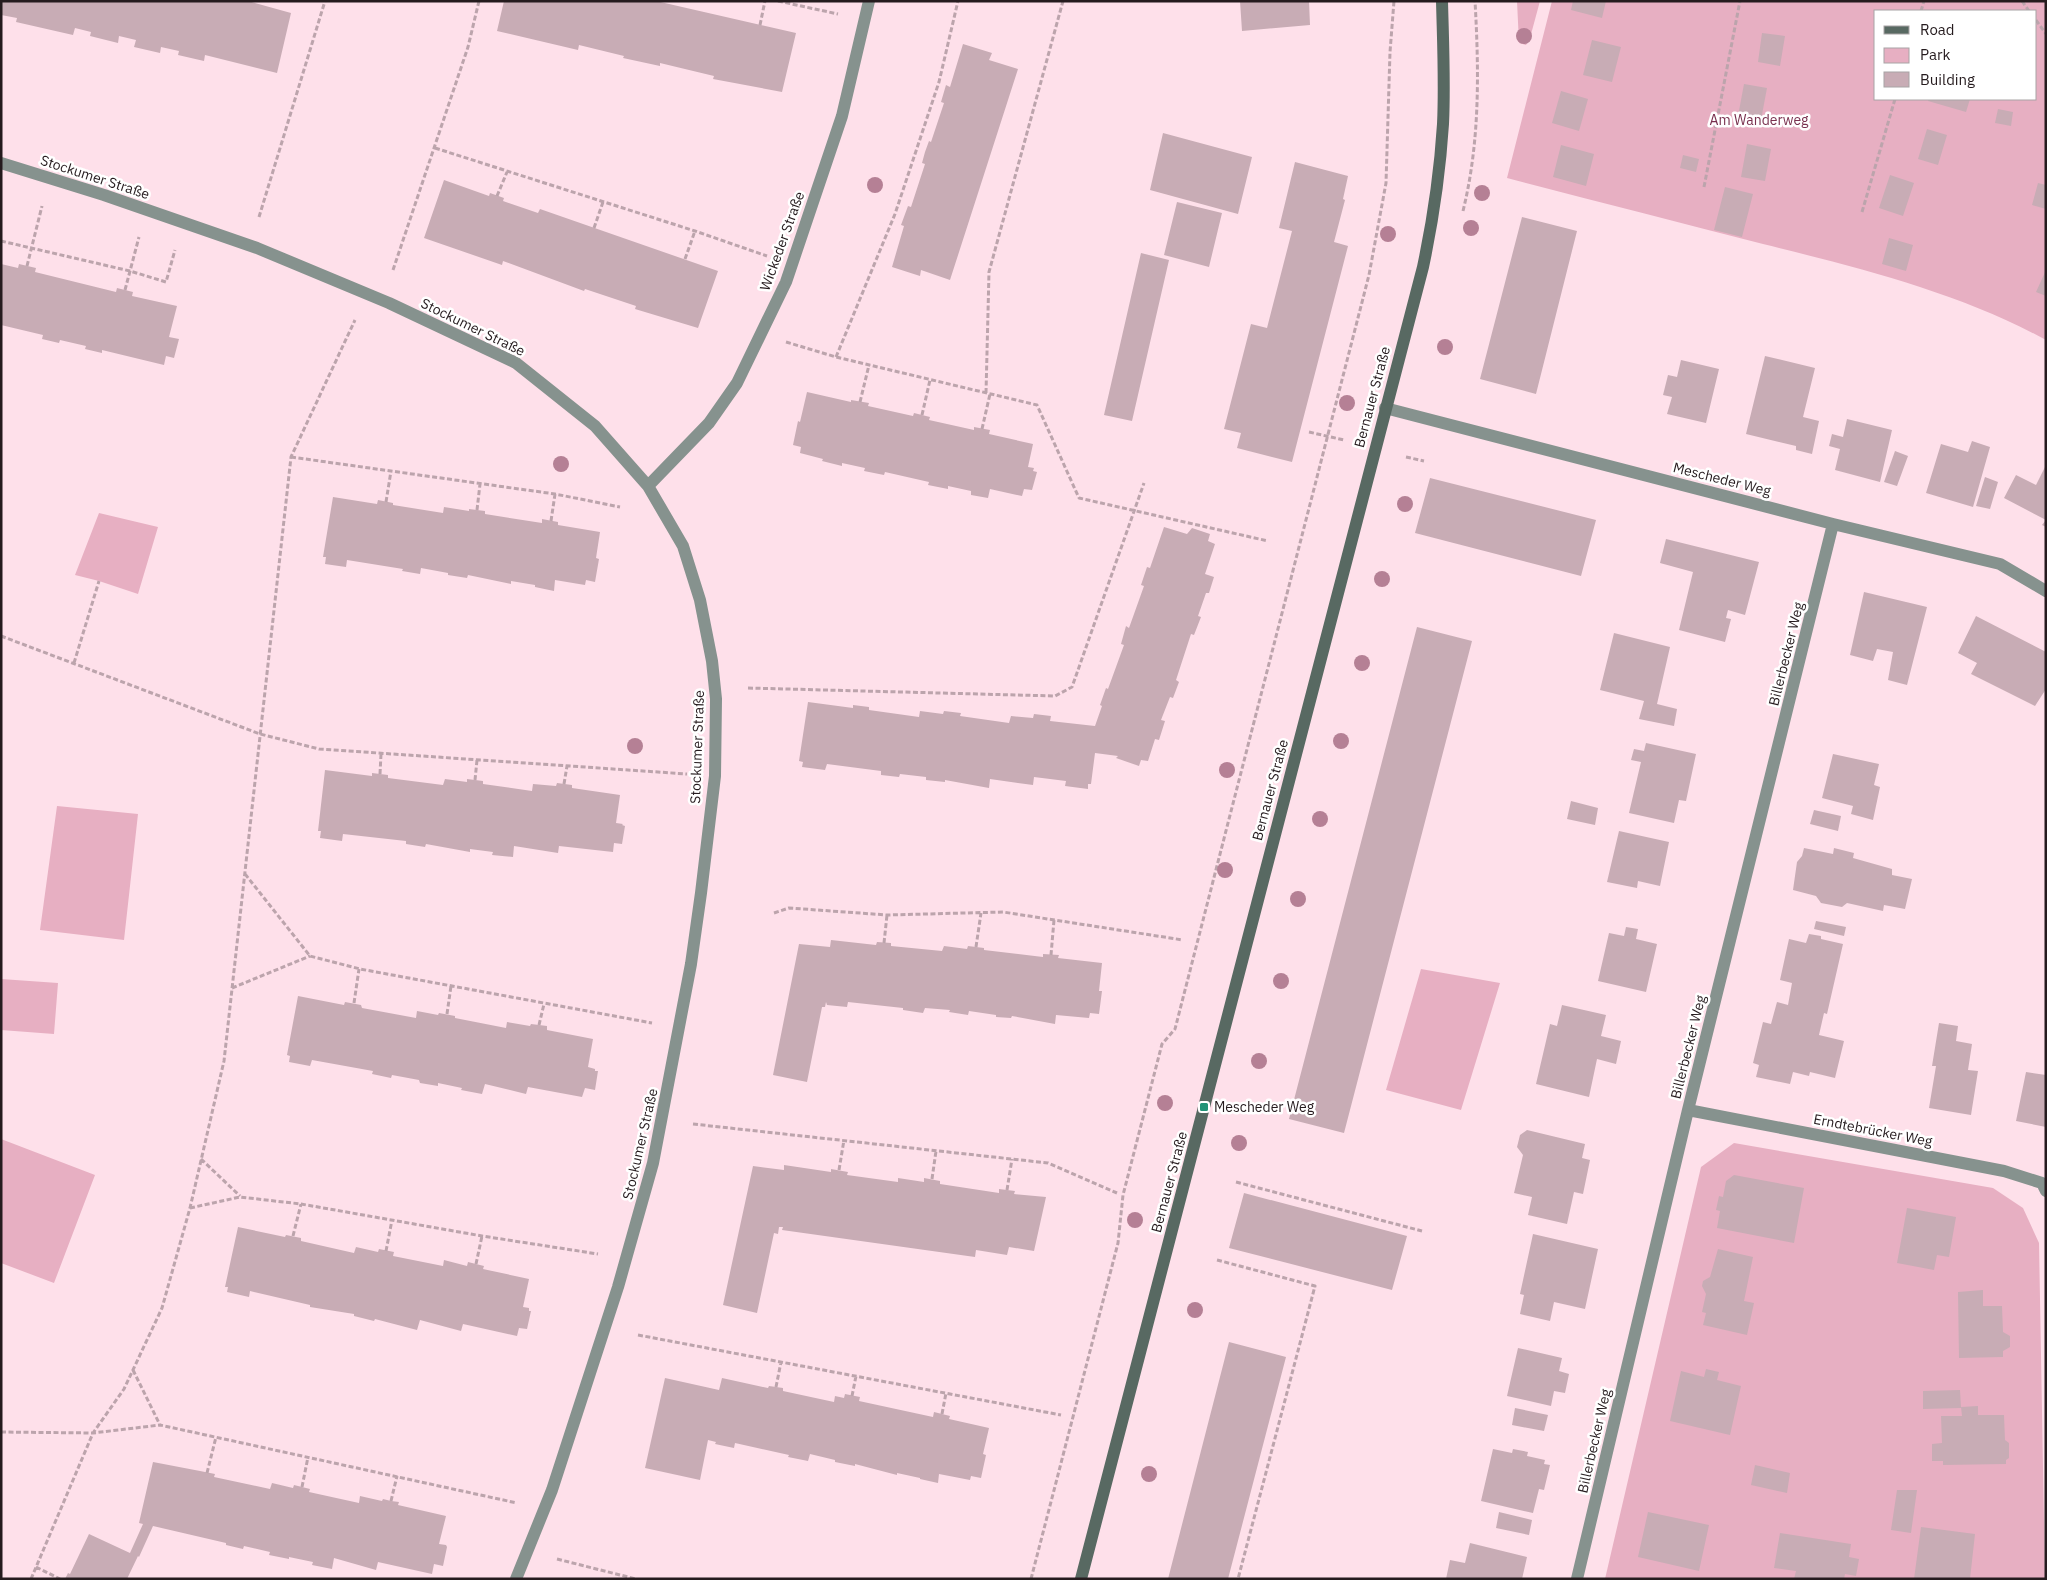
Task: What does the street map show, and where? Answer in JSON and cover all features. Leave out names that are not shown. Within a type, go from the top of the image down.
[{"type":"main road","name":"Bernauer Straße","points":[[1081,1579],[1431,229],[1443,125],[1444,60],[1442,1]]},
{"type":"street","name":"Wickeder Straße","points":[[648,486],[709,423],[738,383],[793,265],[842,116],[870,1]]},
{"type":"street","name":"Stockumer Straße","points":[[1,163],[113,198],[257,248],[388,303],[516,363],[595,426],[648,486],[683,546],[700,600],[712,661],[716,699],[715,776],[702,893],[691,964],[653,1163],[618,1287],[552,1490],[516,1579]]},
{"type":"street","name":"Mescheder Weg","points":[[1385,408],[1834,524],[2000,564],[2046,591]]},
{"type":"street","name":"Billerbecker Weg","points":[[1577,1579],[1688,1110],[1834,524]]},
{"type":"street","name":"Erndtebrücker Weg","points":[[1688,1110],[2004,1171],[2042,1183],[2046,1191]]},
{"type":"path","points":[[259,217],[325,1]]},
{"type":"path","points":[[394,270],[468,47],[479,1]]},
{"type":"path","points":[[760,25],[765,1]]},
{"type":"path","points":[[778,1],[866,20]]},
{"type":"path","points":[[836,357],[895,214],[939,82],[958,1]]},
{"type":"path","points":[[982,428],[988,394],[989,272],[1063,1]]},
{"type":"path","points":[[1031,1579],[1118,1243],[1123,1195],[1162,1044],[1175,1029],[1369,275],[1386,183],[1394,1]]},
{"type":"path","points":[[1704,187],[1740,1]]},
{"type":"path","points":[[2037,21],[2046,34]]},
{"type":"path","points":[[1862,212],[1896,100]]},
{"type":"path","points":[[435,148],[695,231],[793,265]]},
{"type":"path","points":[[497,196],[507,172]]},
{"type":"path","points":[[594,228],[603,202]]},
{"type":"path","points":[[28,266],[42,206]]},
{"type":"path","points":[[685,259],[695,231]]},
{"type":"path","points":[[125,290],[139,237]]},
{"type":"path","points":[[1,241],[130,271],[166,282],[175,250]]},
{"type":"path","points":[[31,1579],[93,1433],[124,1389],[162,1308],[190,1208],[224,1062],[291,457],[355,320]]},
{"type":"path","points":[[760,334],[836,357],[1037,405],[1079,498],[1268,541]]},
{"type":"path","points":[[860,402],[868,364]]},
{"type":"path","points":[[922,415],[930,380]]},
{"type":"path","points":[[1309,432],[1344,440]]},
{"type":"path","points":[[291,457],[555,494],[620,507]]},
{"type":"path","points":[[1406,457],[1424,461]]},
{"type":"path","points":[[386,502],[391,472]]},
{"type":"path","points":[[748,688],[1055,696],[1072,687],[1144,483]]},
{"type":"path","points":[[477,510],[480,484]]},
{"type":"path","points":[[551,521],[555,494]]},
{"type":"path","points":[[74,663],[99,581]]},
{"type":"path","points":[[1,636],[260,734],[319,749],[687,774]]},
{"type":"path","points":[[380,774],[381,754]]},
{"type":"path","points":[[475,780],[476,760]]},
{"type":"path","points":[[564,784],[566,766]]},
{"type":"path","points":[[245,873],[310,956]]},
{"type":"path","points":[[774,913],[789,908],[887,915],[1003,912],[1183,940]]},
{"type":"path","points":[[976,947],[981,912]]},
{"type":"path","points":[[884,942],[887,915]]},
{"type":"path","points":[[1051,955],[1054,920]]},
{"type":"path","points":[[232,988],[310,956],[360,969],[652,1023]]},
{"type":"path","points":[[354,1003],[360,969]]},
{"type":"path","points":[[447,1014],[451,986]]},
{"type":"path","points":[[540,1025],[544,1004]]},
{"type":"path","points":[[693,1124],[1048,1163],[1116,1193]]},
{"type":"path","points":[[839,1170],[844,1140]]},
{"type":"path","points":[[932,1180],[936,1150]]},
{"type":"path","points":[[201,1159],[240,1197]]},
{"type":"path","points":[[1007,1190],[1012,1159]]},
{"type":"path","points":[[1236,1182],[1422,1231]]},
{"type":"path","points":[[190,1208],[240,1197],[301,1204],[482,1236],[598,1254]]},
{"type":"path","points":[[293,1236],[301,1204]]},
{"type":"path","points":[[386,1251],[392,1220]]},
{"type":"path","points":[[476,1264],[482,1236]]},
{"type":"path","points":[[1217,1260],[1315,1286],[1238,1579]]},
{"type":"path","points":[[638,1335],[1061,1415]]},
{"type":"path","points":[[776,1387],[781,1362]]},
{"type":"path","points":[[133,1370],[160,1424]]},
{"type":"path","points":[[852,1396],[856,1376]]},
{"type":"path","points":[[942,1414],[946,1393]]},
{"type":"path","points":[[1,1432],[93,1433],[160,1424],[517,1503]]},
{"type":"path","points":[[207,1473],[216,1437]]},
{"type":"path","points":[[302,1487],[308,1457]]},
{"type":"path","points":[[391,1501],[397,1476]]},
{"type":"path","points":[[558,1559],[636,1579]]},
{"type":"path","points":[[36,1567],[60,1579]]},
{"type":"green space","points":[[1517,1],[1540,1],[1530,38],[1526,45],[1519,43]]},
{"type":"green space","name":"Am Wanderweg","points":[[1552,1],[2046,1],[2046,340],[2013,323],[1943,295],[1835,262],[1507,178]]},
{"type":"green space","points":[[99,513],[158,527],[138,594],[75,575]]},
{"type":"green space","points":[[57,806],[138,814],[124,940],[40,930]]},
{"type":"green space","points":[[1421,969],[1500,983],[1461,1110],[1386,1090]]},
{"type":"green space","points":[[1,979],[58,983],[54,1034],[1,1030]]},
{"type":"green space","points":[[1,1139],[95,1175],[54,1283],[1,1263]]},
{"type":"green space","points":[[1734,1143],[1993,1188],[2023,1208],[2039,1243],[2045,1579],[1605,1579],[1701,1167]]},
{"type":"building","points":[[1,1],[248,1],[291,13],[277,73],[205,55],[204,61],[178,55],[179,51],[161,47],[160,53],[134,47],[136,40],[119,36],[118,43],[90,36],[91,32],[75,28],[73,35],[16,22],[17,18],[1,15]]},
{"type":"building","points":[[504,1],[656,1],[796,33],[782,92],[713,79],[714,76],[660,63],[660,66],[623,58],[624,56],[579,45],[578,50],[497,31]]},
{"type":"building","points":[[1240,1],[1309,1],[1310,25],[1242,31]]},
{"type":"building","points":[[1573,1],[1606,1],[1602,18],[1571,10]]},
{"type":"building","points":[[1762,33],[1785,36],[1780,66],[1758,62]]},
{"type":"building","points":[[1592,40],[1621,47],[1612,82],[1583,75]]},
{"type":"building","points":[[963,44],[992,53],[989,60],[1018,69],[950,280],[921,270],[920,276],[892,267],[904,226],[901,225],[908,206],[911,207],[925,164],[922,163],[925,152],[929,141],[931,142],[944,103],[941,102],[946,85],[950,87]]},
{"type":"building","points":[[1744,84],[1767,88],[1761,120],[1738,116]]},
{"type":"building","points":[[1561,91],[1588,99],[1579,131],[1552,123]]},
{"type":"building","points":[[1928,100],[1970,100],[1966,112]]},
{"type":"building","points":[[1998,109],[2013,112],[2011,126],[1995,123]]},
{"type":"building","points":[[1927,129],[1947,135],[1938,165],[1918,159]]},
{"type":"building","points":[[1163,133],[1252,157],[1238,214],[1150,190]]},
{"type":"building","points":[[1747,144],[1771,149],[1765,181],[1741,177]]},
{"type":"building","points":[[1561,145],[1594,154],[1586,186],[1553,177]]},
{"type":"building","points":[[1683,155],[1699,159],[1696,172],[1680,168]]},
{"type":"building","points":[[1295,162],[1348,176],[1343,199],[1345,200],[1334,242],[1348,246],[1292,462],[1237,448],[1241,433],[1224,429],[1251,324],[1267,328],[1292,231],[1279,228]]},
{"type":"building","points":[[1890,175],[1914,183],[1903,216],[1879,208]]},
{"type":"building","points":[[444,180],[489,196],[490,193],[504,198],[503,201],[538,213],[540,209],[718,271],[698,328],[635,309],[636,306],[585,289],[584,291],[503,261],[502,265],[424,238]]},
{"type":"building","points":[[2038,183],[2046,185],[2046,209],[2032,205]]},
{"type":"building","points":[[1725,187],[1753,194],[1742,237],[1714,230]]},
{"type":"building","points":[[1177,202],[1222,213],[1209,267],[1164,255]]},
{"type":"building","points":[[1522,217],[1577,231],[1536,394],[1480,379]]},
{"type":"building","points":[[1889,238],[1913,245],[1906,271],[1882,264]]},
{"type":"building","points":[[1141,253],[1169,260],[1132,421],[1104,415]]},
{"type":"building","points":[[1,264],[18,268],[19,264],[36,268],[35,272],[116,292],[117,288],[133,292],[132,296],[177,306],[169,337],[179,339],[174,358],[166,356],[164,365],[102,350],[102,353],[85,349],[86,346],[60,340],[59,343],[42,339],[43,335],[1,325]]},
{"type":"building","points":[[2046,270],[2046,296],[2036,292]]},
{"type":"building","points":[[1765,356],[1815,368],[1803,417],[1819,421],[1812,454],[1796,450],[1796,446],[1746,434]]},
{"type":"building","points":[[1681,360],[1719,369],[1706,423],[1667,414],[1672,397],[1663,395],[1668,375],[1677,377]]},
{"type":"building","points":[[807,392],[851,402],[851,400],[869,403],[868,406],[913,416],[914,413],[930,417],[929,420],[974,430],[974,427],[990,430],[989,434],[1033,444],[1028,467],[1034,468],[1033,471],[1037,472],[1032,490],[1024,489],[1022,496],[990,489],[988,498],[971,495],[971,491],[948,486],[948,489],[928,485],[929,482],[885,472],[884,475],[864,471],[865,468],[842,463],[842,466],[800,453],[801,447],[793,445]]},
{"type":"building","points":[[1847,419],[1892,430],[1880,482],[1835,470],[1840,449],[1829,446],[1832,434],[1843,437]]},
{"type":"building","points":[[1972,441],[1990,447],[1973,507],[1926,493],[1941,444],[1968,452]]},
{"type":"building","points":[[1895,451],[1908,456],[1897,486],[1884,482]]},
{"type":"building","points":[[2046,465],[2046,520],[2004,498],[2016,475],[2036,485]]},
{"type":"building","points":[[1985,477],[1998,482],[1990,509],[1976,506]]},
{"type":"building","points":[[1430,478],[1596,520],[1581,576],[1415,533]]},
{"type":"building","points":[[333,497],[377,504],[378,500],[393,503],[393,505],[443,513],[444,507],[469,511],[469,509],[485,511],[485,514],[542,523],[542,519],[558,522],[558,525],[600,532],[596,558],[599,559],[595,582],[586,580],[585,585],[555,580],[554,591],[535,587],[535,585],[511,581],[511,584],[468,575],[467,578],[421,568],[420,574],[402,571],[403,569],[347,560],[346,567],[325,564],[326,557],[323,557]]},
{"type":"building","points":[[1164,527],[1187,534],[1192,528],[1210,534],[1208,541],[1215,544],[1205,574],[1214,577],[1198,616],[1201,617],[1194,635],[1191,634],[1176,680],[1179,682],[1173,698],[1170,697],[1161,720],[1165,721],[1159,740],[1155,739],[1148,761],[1141,760],[1139,766],[1116,758],[1118,756],[1095,753],[1091,784],[1088,784],[1088,789],[1065,786],[1066,781],[1034,777],[1033,785],[990,779],[989,788],[945,780],[945,782],[926,780],[926,777],[900,774],[899,777],[881,775],[881,771],[827,764],[825,770],[802,767],[803,762],[799,761],[808,702],[853,708],[853,705],[869,707],[869,710],[919,717],[920,711],[943,714],[944,711],[961,713],[960,716],[1009,723],[1011,716],[1033,718],[1034,714],[1051,716],[1050,721],[1095,726],[1106,688],[1108,689],[1124,645],[1121,644],[1126,626],[1129,628],[1144,586],[1141,585],[1147,567],[1150,568]]},
{"type":"building","points":[[1666,539],[1759,562],[1745,615],[1728,610],[1726,618],[1731,619],[1725,642],[1679,630],[1693,572],[1660,563]]},
{"type":"building","points":[[1864,592],[1927,607],[1907,685],[1888,680],[1893,652],[1877,649],[1873,661],[1850,655]]},
{"type":"building","points":[[1976,616],[2046,652],[2046,689],[2035,706],[1971,674],[1977,663],[1958,653]]},
{"type":"building","points":[[1417,627],[1472,641],[1344,1133],[1289,1119]]},
{"type":"building","points":[[1614,633],[1670,647],[1657,704],[1677,709],[1674,726],[1639,719],[1644,701],[1600,690]]},
{"type":"building","points":[[1646,743],[1696,754],[1686,801],[1679,800],[1674,823],[1629,813],[1641,762],[1631,760],[1634,749],[1644,751]]},
{"type":"building","points":[[1833,754],[1879,764],[1874,785],[1880,787],[1873,820],[1851,814],[1853,806],[1822,798]]},
{"type":"building","points":[[325,770],[372,776],[372,773],[388,775],[388,778],[443,785],[445,779],[467,782],[467,779],[483,781],[483,784],[532,791],[533,784],[556,786],[557,783],[572,785],[572,788],[620,795],[616,823],[625,826],[622,844],[614,843],[613,852],[559,846],[558,853],[514,846],[513,857],[492,855],[493,852],[470,849],[470,852],[426,844],[425,847],[406,844],[406,841],[343,834],[342,841],[320,838],[321,831],[318,831]]},
{"type":"building","points":[[1571,801],[1598,808],[1595,825],[1567,819]]},
{"type":"building","points":[[1814,810],[1841,816],[1838,831],[1810,824]]},
{"type":"building","points":[[1619,831],[1669,842],[1660,886],[1638,881],[1637,888],[1607,882]]},
{"type":"building","points":[[1804,848],[1833,854],[1834,848],[1854,853],[1853,858],[1892,869],[1892,875],[1912,879],[1905,909],[1884,905],[1883,911],[1847,903],[1842,907],[1821,903],[1816,896],[1793,890],[1797,862],[1802,856]]},
{"type":"building","points":[[1816,921],[1846,927],[1844,936],[1814,929]]},
{"type":"building","points":[[1626,927],[1638,929],[1636,939],[1657,944],[1646,992],[1598,981],[1609,933],[1624,936]]},
{"type":"building","points":[[1809,934],[1843,944],[1827,1014],[1824,1013],[1819,1035],[1844,1041],[1835,1078],[1810,1072],[1809,1076],[1793,1072],[1790,1084],[1756,1077],[1759,1065],[1753,1063],[1763,1022],[1771,1024],[1777,1002],[1788,1005],[1792,983],[1780,980],[1789,939],[1806,943]]},
{"type":"building","points":[[831,940],[876,945],[877,942],[891,943],[891,946],[942,951],[944,946],[967,949],[968,946],[984,948],[984,950],[1043,957],[1043,954],[1059,955],[1058,958],[1102,963],[1099,991],[1102,991],[1099,1014],[1090,1013],[1089,1018],[1056,1015],[1055,1024],[1012,1016],[1011,1018],[996,1017],[996,1015],[969,1011],[968,1015],[949,1012],[950,1010],[925,1008],[923,1013],[903,1010],[903,1008],[848,1002],[847,1007],[827,1005],[826,1002],[825,1007],[822,1007],[807,1082],[773,1075],[799,944],[830,947]]},
{"type":"building","points":[[298,996],[344,1005],[345,1002],[361,1005],[362,1008],[416,1018],[417,1011],[455,1016],[455,1018],[506,1028],[507,1022],[530,1026],[531,1024],[547,1026],[547,1030],[593,1039],[588,1067],[598,1071],[595,1090],[585,1088],[582,1097],[528,1087],[526,1094],[485,1084],[482,1094],[438,1083],[438,1086],[420,1083],[419,1080],[392,1075],[391,1078],[372,1074],[373,1071],[312,1060],[310,1066],[289,1062],[290,1056],[287,1055]]},
{"type":"building","points":[[1562,1005],[1606,1015],[1601,1036],[1621,1041],[1616,1064],[1597,1059],[1589,1097],[1536,1084],[1550,1024],[1557,1026]]},
{"type":"building","points":[[1939,1023],[1958,1026],[1956,1041],[1972,1044],[1968,1070],[1978,1071],[1971,1115],[1929,1108],[1936,1066],[1932,1066]]},
{"type":"building","points":[[2026,1072],[2046,1075],[2046,1127],[2016,1121]]},
{"type":"building","points":[[1527,1130],[1585,1144],[1582,1158],[1590,1160],[1583,1194],[1574,1192],[1567,1224],[1528,1215],[1532,1197],[1514,1193],[1523,1155],[1517,1147],[1520,1135]]},
{"type":"building","points":[[784,1165],[831,1172],[831,1169],[848,1172],[847,1175],[898,1182],[898,1178],[924,1182],[924,1178],[940,1181],[940,1184],[999,1193],[999,1189],[1015,1191],[1014,1194],[1046,1197],[1034,1251],[1009,1247],[1007,1255],[976,1250],[975,1257],[782,1230],[783,1227],[779,1227],[778,1234],[774,1233],[757,1313],[723,1305],[753,1166],[784,1170]]},
{"type":"building","points":[[1734,1175],[1804,1188],[1794,1243],[1717,1228],[1720,1211],[1716,1210],[1719,1196],[1723,1197],[1726,1181]]},
{"type":"building","points":[[1244,1193],[1407,1236],[1392,1290],[1229,1248]]},
{"type":"building","points":[[1907,1208],[1956,1217],[1949,1257],[1937,1255],[1934,1270],[1897,1263]]},
{"type":"building","points":[[238,1227],[285,1237],[286,1235],[301,1238],[301,1241],[354,1253],[356,1247],[378,1252],[379,1249],[394,1252],[393,1256],[443,1266],[444,1260],[467,1266],[468,1262],[484,1266],[483,1269],[529,1279],[523,1307],[529,1308],[529,1311],[531,1311],[527,1329],[519,1328],[517,1336],[463,1324],[461,1331],[420,1320],[417,1330],[375,1319],[374,1321],[354,1316],[354,1314],[310,1307],[310,1305],[250,1291],[249,1297],[227,1292],[228,1287],[225,1287]]},
{"type":"building","points":[[1533,1234],[1598,1249],[1585,1309],[1554,1302],[1550,1321],[1520,1314],[1524,1295],[1520,1294]]},
{"type":"building","points":[[1718,1249],[1753,1257],[1744,1301],[1754,1303],[1747,1335],[1703,1325],[1706,1313],[1702,1312],[1706,1294],[1702,1286],[1703,1281],[1710,1277]]},
{"type":"building","points":[[1983,1290],[1983,1306],[2002,1306],[2003,1332],[2010,1336],[2010,1347],[2003,1351],[2003,1357],[1959,1358],[1958,1292]]},
{"type":"building","points":[[1229,1342],[1286,1357],[1228,1579],[1168,1579]]},
{"type":"building","points":[[1518,1348],[1562,1358],[1559,1371],[1569,1374],[1565,1393],[1554,1391],[1551,1406],[1507,1396]]},
{"type":"building","points":[[1706,1369],[1719,1372],[1717,1380],[1741,1386],[1730,1435],[1670,1421],[1681,1371],[1704,1377]]},
{"type":"building","points":[[665,1378],[719,1390],[722,1378],[768,1388],[769,1386],[783,1388],[783,1391],[834,1402],[835,1396],[844,1398],[845,1394],[860,1397],[859,1401],[933,1417],[934,1412],[950,1416],[949,1419],[989,1428],[983,1454],[986,1455],[981,1478],[971,1476],[970,1480],[939,1474],[938,1483],[855,1464],[855,1466],[835,1462],[835,1460],[810,1454],[808,1461],[735,1443],[734,1448],[715,1444],[716,1442],[708,1440],[700,1480],[645,1468]]},
{"type":"building","points":[[1960,1390],[1961,1408],[1923,1409],[1923,1391]]},
{"type":"building","points":[[1978,1406],[1978,1415],[2004,1415],[2005,1440],[2009,1443],[2009,1458],[2006,1460],[2006,1464],[1943,1465],[1943,1461],[1932,1461],[1932,1444],[1942,1443],[1941,1416],[1962,1416],[1961,1407]]},
{"type":"building","points":[[1515,1408],[1548,1415],[1544,1431],[1512,1425]]},
{"type":"building","points":[[1493,1449],[1512,1453],[1513,1449],[1528,1452],[1527,1456],[1545,1460],[1544,1464],[1550,1465],[1544,1490],[1539,1489],[1533,1513],[1481,1501]]},
{"type":"building","points":[[153,1462],[215,1474],[214,1477],[270,1489],[272,1483],[293,1488],[294,1485],[310,1489],[309,1492],[359,1503],[360,1496],[382,1501],[383,1499],[399,1502],[398,1505],[446,1516],[439,1544],[446,1545],[447,1547],[443,1566],[434,1564],[432,1574],[378,1562],[376,1570],[334,1558],[332,1569],[312,1565],[313,1562],[269,1555],[270,1552],[244,1546],[243,1549],[226,1545],[226,1543],[153,1526],[127,1579],[65,1579],[68,1573],[70,1574],[89,1534],[130,1553],[143,1524],[139,1523]]},
{"type":"building","points":[[1755,1465],[1790,1473],[1787,1493],[1751,1485]]},
{"type":"building","points":[[1897,1490],[1917,1490],[1911,1533],[1891,1530]]},
{"type":"building","points":[[1499,1512],[1532,1520],[1529,1535],[1496,1528]]},
{"type":"building","points":[[1648,1512],[1709,1525],[1699,1571],[1638,1557]]},
{"type":"building","points":[[1921,1527],[1975,1534],[1970,1579],[1914,1579]]},
{"type":"building","points":[[1780,1533],[1851,1544],[1849,1557],[1859,1559],[1856,1576],[1845,1574],[1844,1579],[1794,1579],[1796,1571],[1774,1568]]},
{"type":"building","points":[[1470,1543],[1527,1557],[1522,1579],[1446,1579],[1450,1560],[1465,1563]]},
{"type":"place","name":"Mescheder Weg","points":[[1204,1107]]}]
